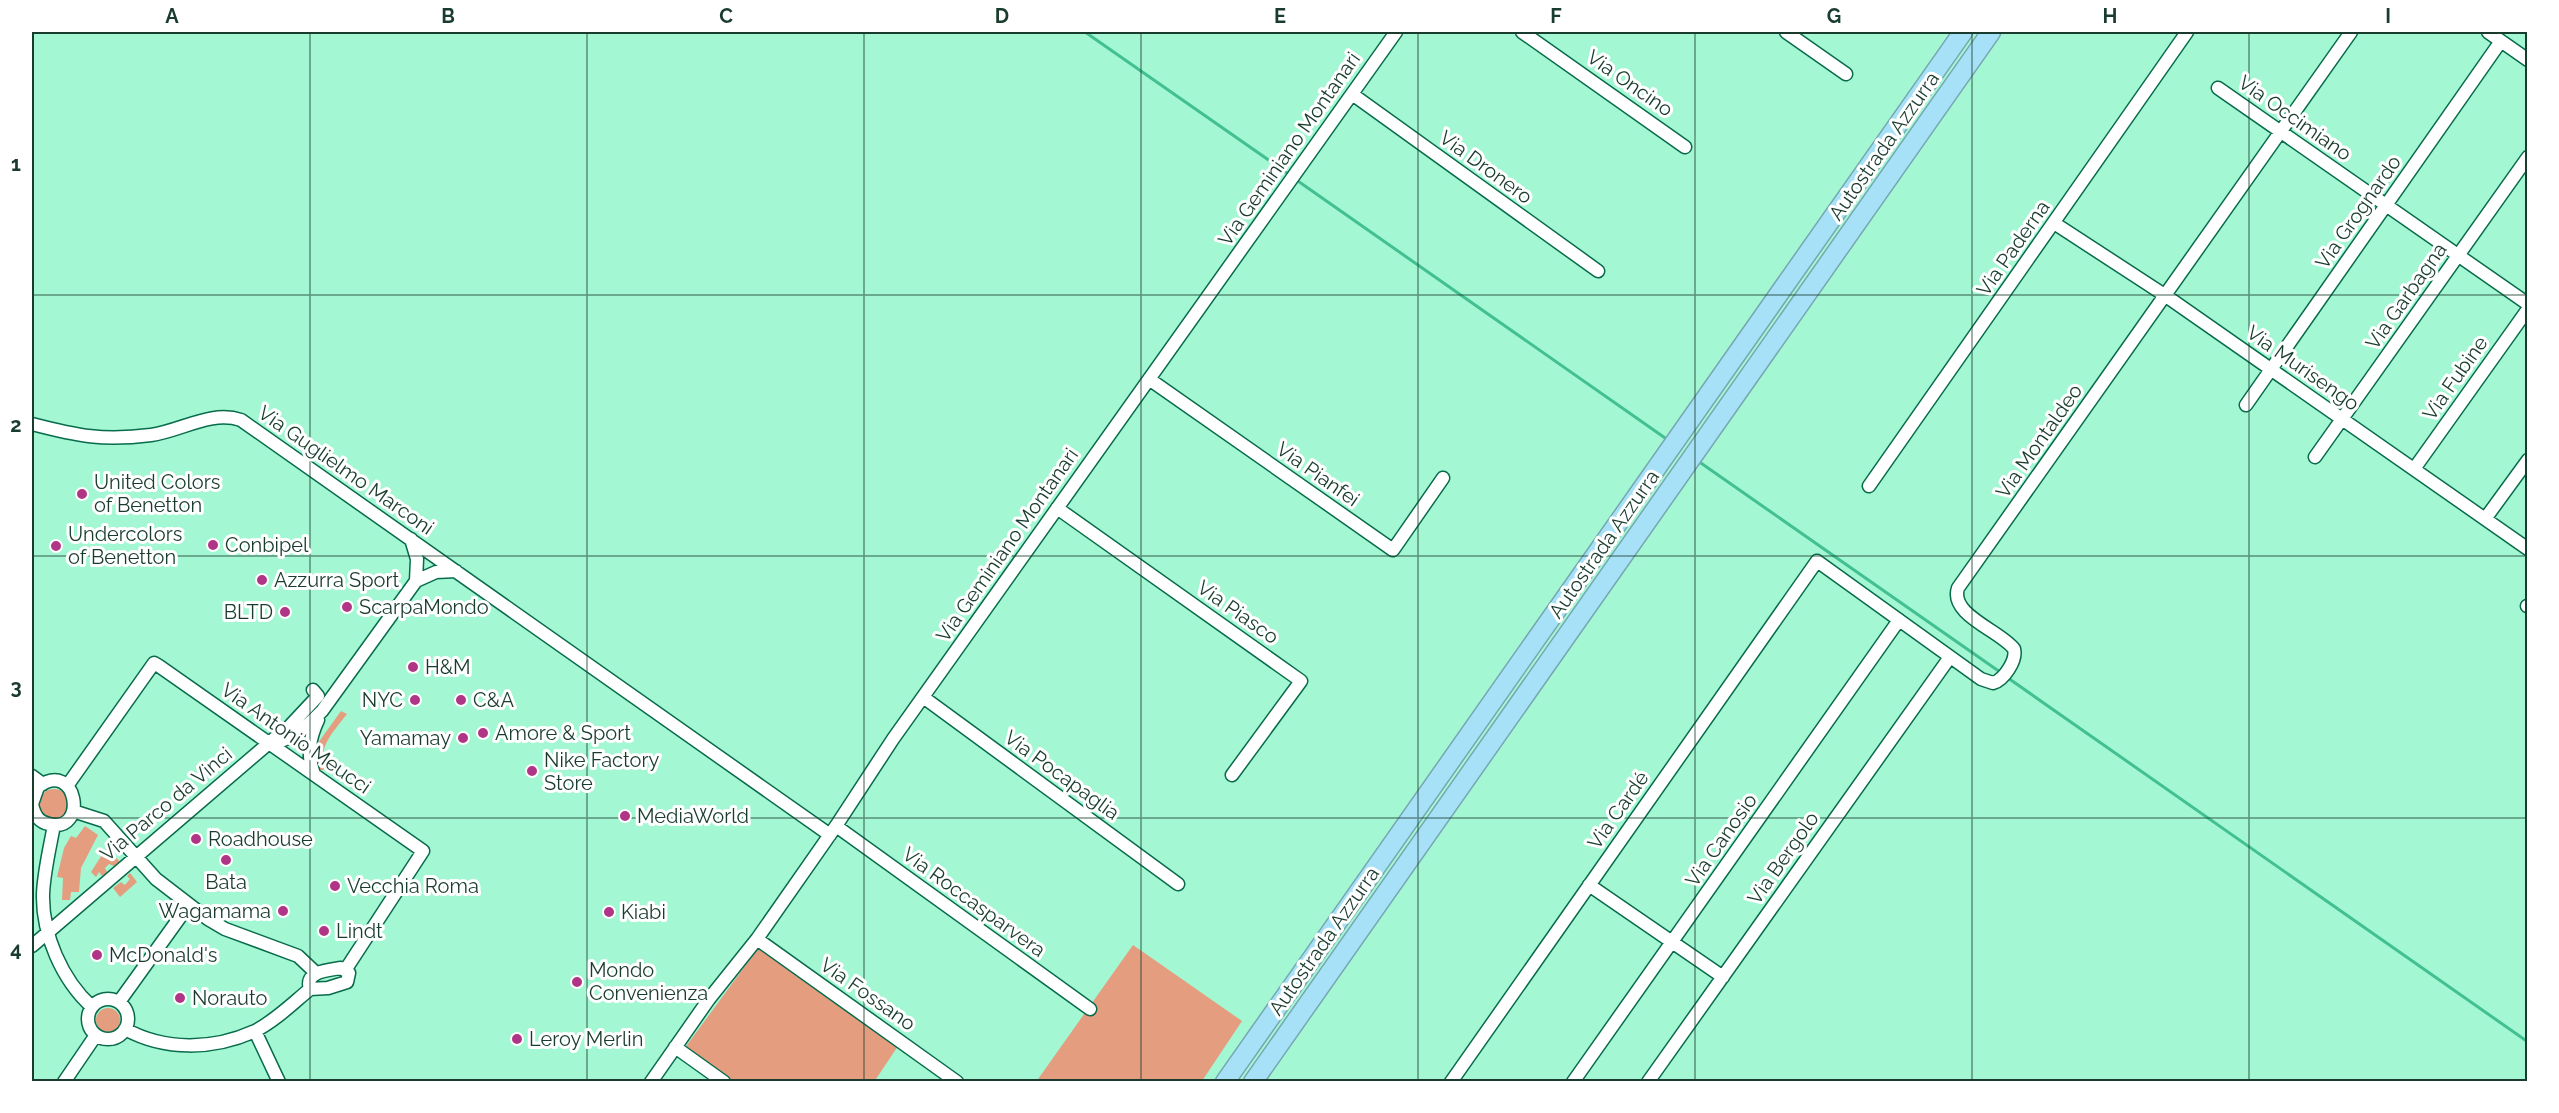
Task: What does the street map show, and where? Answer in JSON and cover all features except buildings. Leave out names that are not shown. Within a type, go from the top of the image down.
[{"type":"highway","name":"Autostrada Azzurra","points":[[1225,1082],[1963,32]]},
{"type":"highway","name":"Autostrada Azzurra","points":[[1253,1082],[1992,32]]},
{"type":"street","name":"Via Geminiano Montanari","points":[[651,1082],[709,999],[757,939],[923,697],[1396,32]]},
{"type":"street","name":"Via Oncino","points":[[1522,32],[1685,147]]},
{"type":"street","points":[[1786,32],[1846,74]]},
{"type":"street","name":"Via Paderna","points":[[1869,486],[2187,32]]},
{"type":"street","name":"Via Montaldeo","points":[[1816,561],[1950,657],[1990,683],[1997,682],[2015,656],[2014,649],[1964,611],[1957,597],[1958,588],[2351,32]]},
{"type":"street","points":[[2488,32],[2528,60]]},
{"type":"street","name":"Via Grognardo","points":[[2246,405],[2501,41]]},
{"type":"street","name":"Via Occimiano","points":[[2218,88],[2528,304]]},
{"type":"street","name":"Via Dronero","points":[[1352,94],[1598,271]]},
{"type":"street","name":"Via Garbagna","points":[[2315,457],[2528,157]]},
{"type":"street","name":"Via Murisengo","points":[[2054,223],[2166,296],[2528,549]]},
{"type":"street","name":"Via Fubine","points":[[2414,469],[2528,309]]},
{"type":"street","name":"Via Pianfei","points":[[1149,379],[1393,550],[1443,478]]},
{"type":"street","name":"Via Guglielmo Marconi","points":[[32,424],[78,436],[113,439],[154,434],[216,417],[241,420],[457,572],[833,830]]},
{"type":"street","points":[[2486,519],[2528,460]]},
{"type":"street","name":"Via Piasco","points":[[1057,508],[1301,681],[1232,775]]},
{"type":"street","points":[[411,539],[417,559],[416,581]]},
{"type":"street","name":"Via Cardé","points":[[1451,1082],[1816,561]]},
{"type":"street","points":[[268,743],[293,736],[306,728],[322,711],[416,581],[436,572],[457,572]]},
{"type":"street","name":"Via Canosio","points":[[1573,1082],[1899,620]]},
{"type":"street","name":"Via Bergolo","points":[[1648,1082],[1950,657]]},
{"type":"street","name":"Via Antonio Meucci","points":[[68,786],[154,663],[423,851],[346,969]]},
{"type":"street","name":"Via Parco da Vinci","points":[[32,946],[268,743],[288,729],[318,696],[313,690]]},
{"type":"street","name":"Via Pocapaglia","points":[[923,697],[1178,884]]},
{"type":"street","points":[[297,763],[306,754],[311,733],[322,711]]},
{"type":"street","points":[[286,755],[287,746],[293,736]]},
{"type":"street","points":[[309,746],[314,774]]},
{"type":"street","points":[[32,776],[43,784]]},
{"type":"street","points":[[56,781],[68,786],[74,798],[74,811],[66,821],[54,825],[41,821],[36,816],[32,797],[43,784],[56,781]]},
{"type":"street","points":[[74,811],[104,821],[135,858],[188,906],[225,929],[298,956],[316,973]]},
{"type":"street","points":[[54,825],[43,897],[48,932],[73,987],[92,1007]]},
{"type":"street","name":"Via Roccasparvera","points":[[833,830],[1090,1009]]},
{"type":"street","points":[[1589,885],[1723,977]]},
{"type":"street","points":[[119,1002],[188,906]]},
{"type":"street","name":"Via Fossano","points":[[757,939],[957,1082]]},
{"type":"street","points":[[125,1029],[144,1039],[189,1046],[215,1043],[255,1031],[278,1016],[310,989],[328,988],[347,982],[350,978],[346,969],[316,973],[308,983],[310,989]]},
{"type":"street","points":[[108,999],[119,1002],[126,1012],[125,1029],[112,1038],[96,1035],[88,1025],[89,1012],[92,1007],[96,1002],[108,999]]},
{"type":"street","points":[[255,1031],[279,1082]]},
{"type":"street","points":[[64,1082],[96,1035]]},
{"type":"street","points":[[675,1047],[724,1082]]},
{"type":"shaded area","points":[[341,711],[347,714],[328,739],[323,753],[324,769],[320,772],[313,750]]},
{"type":"shaded area","points":[[54,789],[65,793],[69,804],[65,815],[54,819],[43,815],[39,804],[43,793]]},
{"type":"shaded area","points":[[85,826],[98,835],[81,868],[79,892],[71,892],[70,900],[62,900],[63,878],[57,877],[64,848],[71,836],[76,838]]},
{"type":"shaded area","points":[[107,847],[120,862],[114,866],[109,864],[105,868],[107,872],[102,876],[99,872],[96,877],[91,872]]},
{"type":"shaded area","points":[[130,873],[137,882],[120,897],[113,888],[121,882],[125,885],[130,879],[127,876]]},
{"type":"shaded area","points":[[1133,945],[1242,1021],[1202,1081],[1036,1082]]},
{"type":"shaded area","points":[[759,947],[898,1046],[874,1082],[730,1081],[684,1049]]},
{"type":"shaded area","points":[[108,1008],[113,1009],[119,1015],[119,1025],[113,1031],[108,1032],[103,1031],[97,1025],[96,1020],[97,1015],[103,1009]]},
{"type":"waterway","points":[[1085,32],[1290,175]]},
{"type":"waterway","points":[[1295,179],[1668,440]]},
{"type":"waterway","points":[[1698,461],[2000,672]]},
{"type":"waterway","points":[[2008,678],[2528,1042]]},
{"type":"place","name":"United Colors of Benetton","points":[[82,494]]},
{"type":"place","name":"Conbipel","points":[[213,545]]},
{"type":"place","name":"Undercolors of Benetton","points":[[56,546]]},
{"type":"place","name":"Azzurra Sport","points":[[262,580]]},
{"type":"place","name":"ScarpaMondo","points":[[347,607]]},
{"type":"place","name":"BLTD","points":[[285,612]]},
{"type":"place","name":"H&M","points":[[413,667]]},
{"type":"place","name":"NYC","points":[[415,700]]},
{"type":"place","name":"C&A","points":[[461,700]]},
{"type":"place","name":"Amore & Sport","points":[[483,733]]},
{"type":"place","name":"Yamamay","points":[[463,738]]},
{"type":"place","name":"Nike Factory Store","points":[[532,771]]},
{"type":"place","name":"MediaWorld","points":[[625,816]]},
{"type":"place","name":"Roadhouse","points":[[196,839]]},
{"type":"place","name":"Bata","points":[[226,860]]},
{"type":"place","name":"Vecchia Roma","points":[[335,886]]},
{"type":"place","name":"Wagamama","points":[[283,911]]},
{"type":"place","name":"Kiabi","points":[[609,912]]},
{"type":"place","name":"Lindt","points":[[324,931]]},
{"type":"place","name":"McDonald's","points":[[97,955]]},
{"type":"place","name":"Mondo Convenienza","points":[[577,982]]},
{"type":"place","name":"Norauto","points":[[180,998]]},
{"type":"place","name":"Leroy Merlin","points":[[517,1039]]}]
